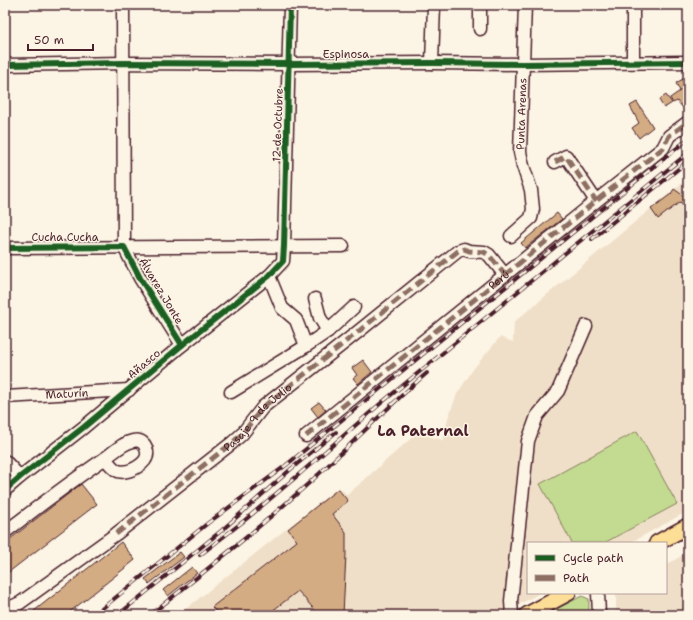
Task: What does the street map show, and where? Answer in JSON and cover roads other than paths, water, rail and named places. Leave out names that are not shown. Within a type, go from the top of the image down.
[{"type":"main road","points":[[659,542],[688,526]]},
{"type":"main road","points":[[527,615],[566,594]]},
{"type":"street","name":"Álvarez Jonte","points":[[123,5],[124,247],[140,278],[182,345]]},
{"type":"street","name":"12 de Octubre","points":[[284,246],[290,5]]},
{"type":"street","points":[[432,63],[434,5]]},
{"type":"street","points":[[480,5],[480,29]]},
{"type":"street","name":"Punta Arenas","points":[[511,236],[531,218],[534,209],[531,190],[520,152],[525,5]]},
{"type":"street","points":[[633,5],[633,62]]},
{"type":"street","name":"Espinosa","points":[[5,65],[124,63],[523,64],[687,62]]},
{"type":"street","name":"Perú","points":[[306,436],[663,148],[669,136],[688,122]]},
{"type":"street","points":[[555,162],[566,156],[596,201]]},
{"type":"street","name":"Añasco","points":[[6,486],[84,427],[182,345],[269,276],[283,261],[284,246]]},
{"type":"street","name":"Cucha Cucha","points":[[5,248],[343,246]]},
{"type":"street","name":"Pasaje 9 de Julio","points":[[5,610],[20,603],[116,534],[232,443],[242,434],[263,407],[458,251],[464,249],[469,251],[484,252],[489,255],[505,275]]},
{"type":"street","points":[[269,276],[282,308],[296,320],[306,346]]},
{"type":"street","points":[[315,299],[320,318],[328,331]]},
{"type":"street","points":[[231,392],[328,331],[354,307]]},
{"type":"street","points":[[512,615],[511,601],[528,441],[537,416],[558,391],[586,326]]},
{"type":"street","name":"Maturín","points":[[5,397],[129,390]]},
{"type":"street","points":[[5,532],[105,458]]},
{"type":"street","points":[[5,461],[20,476]]},
{"type":"street","points":[[598,594],[599,615]]},
{"type":"railway","points":[[94,615],[208,523],[285,466],[688,139]]},
{"type":"railway","points":[[200,555],[245,520],[380,404],[688,153]]},
{"type":"railway","points":[[592,239],[688,161]]},
{"type":"railway","points":[[150,615],[290,500],[427,373]]},
{"type":"railway","points":[[118,615],[221,531],[291,469],[336,432]]},
{"type":"district","name":"La Paternal","points":[[423,431]]}]
